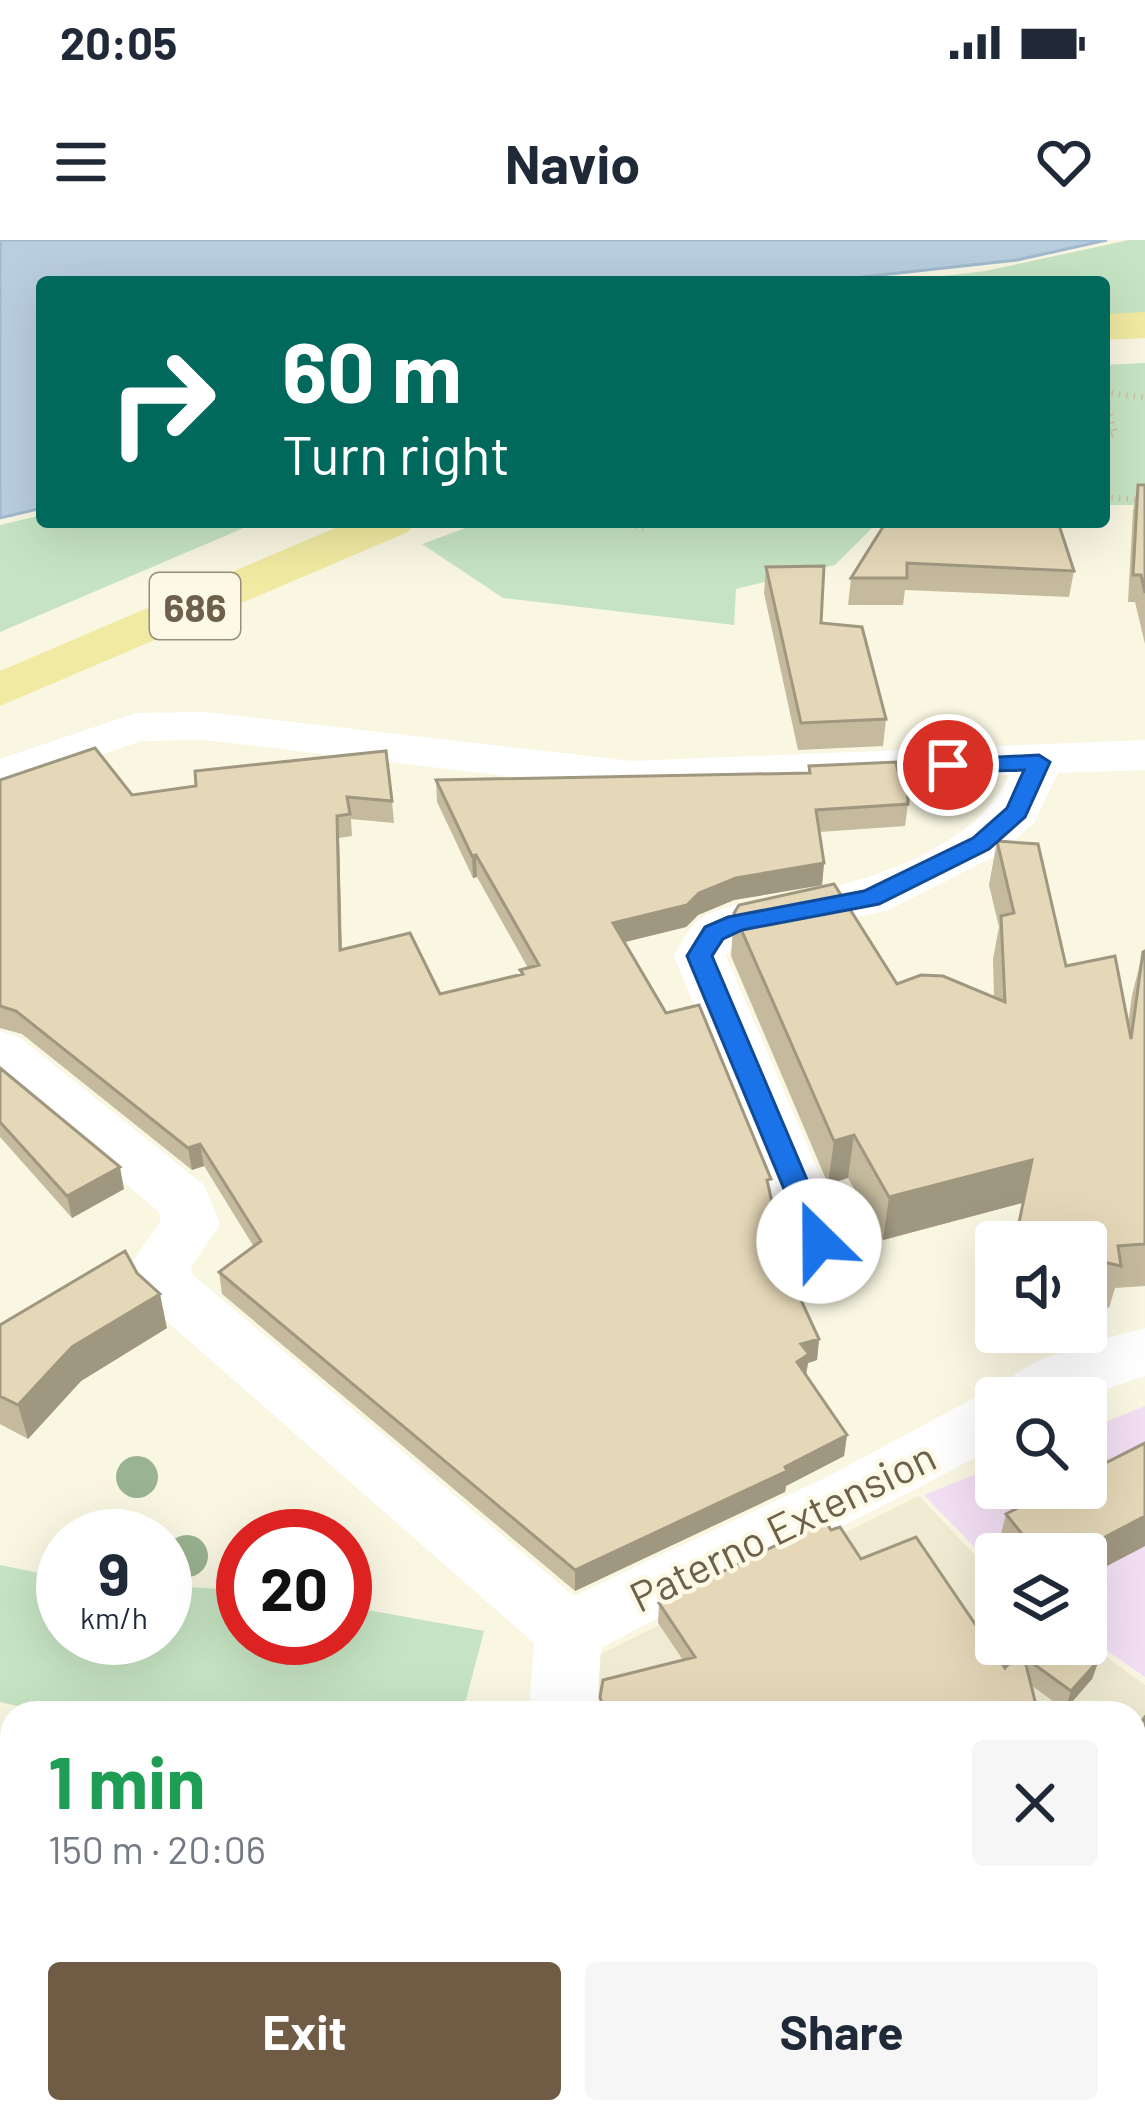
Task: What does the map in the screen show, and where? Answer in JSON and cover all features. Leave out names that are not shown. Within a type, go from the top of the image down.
[{"type":"main road","points":[[1110,327],[1145,325]]},
{"type":"main road","points":[[1110,353],[1145,351]]},
{"type":"main road","name":"686","points":[[0,652],[294,528]]},
{"type":"main road","name":"686","points":[[0,691],[377,528]]},
{"type":"street","points":[[0,776],[136,727],[227,728],[632,776],[1039,762],[1142,751]]},
{"type":"street","points":[[819,1241],[700,956],[714,933],[736,922],[870,898],[981,843],[1017,812],[1039,762]]},
{"type":"street","points":[[0,1050],[184,1200],[191,1224],[160,1264],[168,1288],[568,1633],[564,1701]]},
{"type":"street","points":[[1065,1377],[1145,1352]]},
{"type":"street","name":"Paterno Extension","points":[[568,1633],[667,1580],[852,1496],[975,1428]]},
{"type":"path","points":[[1110,393],[1145,398]]},
{"type":"path","points":[[1110,497],[1145,500]]},
{"type":"shaded area","points":[[1145,1406],[1145,1677],[1107,1651],[1107,1533],[975,1533],[975,1547],[924,1495],[975,1474],[975,1509],[1107,1509],[1107,1421]]},
{"type":"shaded area","points":[[919,1496],[975,1555],[975,1665],[1107,1665],[1107,1657],[1145,1685],[1145,1701],[600,1701],[593,1658]]},
{"type":"green space","points":[[1145,240],[1145,316],[1110,318],[1110,276],[945,276]]},
{"type":"green space","points":[[1145,363],[1145,505],[1110,505],[1110,365]]},
{"type":"green space","points":[[36,516],[36,528],[244,528],[0,632],[0,525]]},
{"type":"green space","points":[[466,528],[872,528],[835,565],[736,589],[734,625],[503,598],[422,544]]},
{"type":"green space","points":[[0,1565],[36,1572],[36,1665],[192,1665],[192,1587],[216,1589],[216,1665],[372,1665],[372,1611],[484,1631],[464,1701],[0,1701]]},
{"type":"water","points":[[0,240],[1107,240],[1017,260],[872,276],[36,276],[36,509],[0,518]]},
{"type":"building","points":[[1138,485],[1145,485],[1145,593],[1141,575],[1133,575]]},
{"type":"building","points":[[882,528],[1060,528],[1074,571],[907,563],[907,578],[851,578]]},
{"type":"building","points":[[824,566],[821,623],[862,627],[886,719],[801,723],[766,567]]},
{"type":"building","points":[[95,748],[132,795],[196,786],[195,771],[386,751],[392,801],[347,797],[350,814],[337,816],[340,950],[410,933],[440,994],[523,974],[520,970],[539,965],[476,855],[472,856],[436,780],[810,773],[809,766],[896,762],[898,771],[907,771],[908,804],[816,810],[824,863],[736,878],[699,893],[687,905],[613,923],[666,1013],[699,1005],[771,1179],[767,1180],[788,1272],[819,1339],[801,1344],[809,1354],[797,1362],[847,1435],[785,1467],[787,1471],[575,1570],[219,1272],[261,1241],[200,1144],[188,1148],[16,1011],[0,1006],[0,780]]},
{"type":"building","points":[[997,841],[1038,844],[1066,966],[1115,956],[1131,1039],[1145,951],[1145,1244],[1118,1246],[1121,1266],[1107,1263],[1107,1221],[1019,1221],[1032,1160],[889,1197],[854,1135],[834,1141],[734,913],[739,905],[834,884],[897,984],[921,975],[943,976],[1005,1002],[1001,916],[1014,913]]},
{"type":"building","points":[[0,1068],[120,1167],[67,1196],[0,1122]]},
{"type":"building","points":[[125,1251],[137,1273],[160,1294],[72,1347],[18,1405],[0,1396],[0,1325]]},
{"type":"building","points":[[1145,1443],[1145,1516],[1107,1536],[1021,1533],[1006,1514],[1016,1509],[1107,1509],[1107,1462]]},
{"type":"building","points":[[825,1521],[831,1530],[840,1527],[861,1559],[916,1537],[975,1624],[975,1665],[1026,1665],[1035,1701],[601,1701],[603,1680],[695,1657],[659,1603]]},
{"type":"building","points":[[1035,1665],[1094,1665],[1071,1691]]},
{"type":"route","points":[[819,1241],[700,956],[714,933],[736,922],[870,898],[981,843],[1017,812],[1039,762],[948,765]]}]
